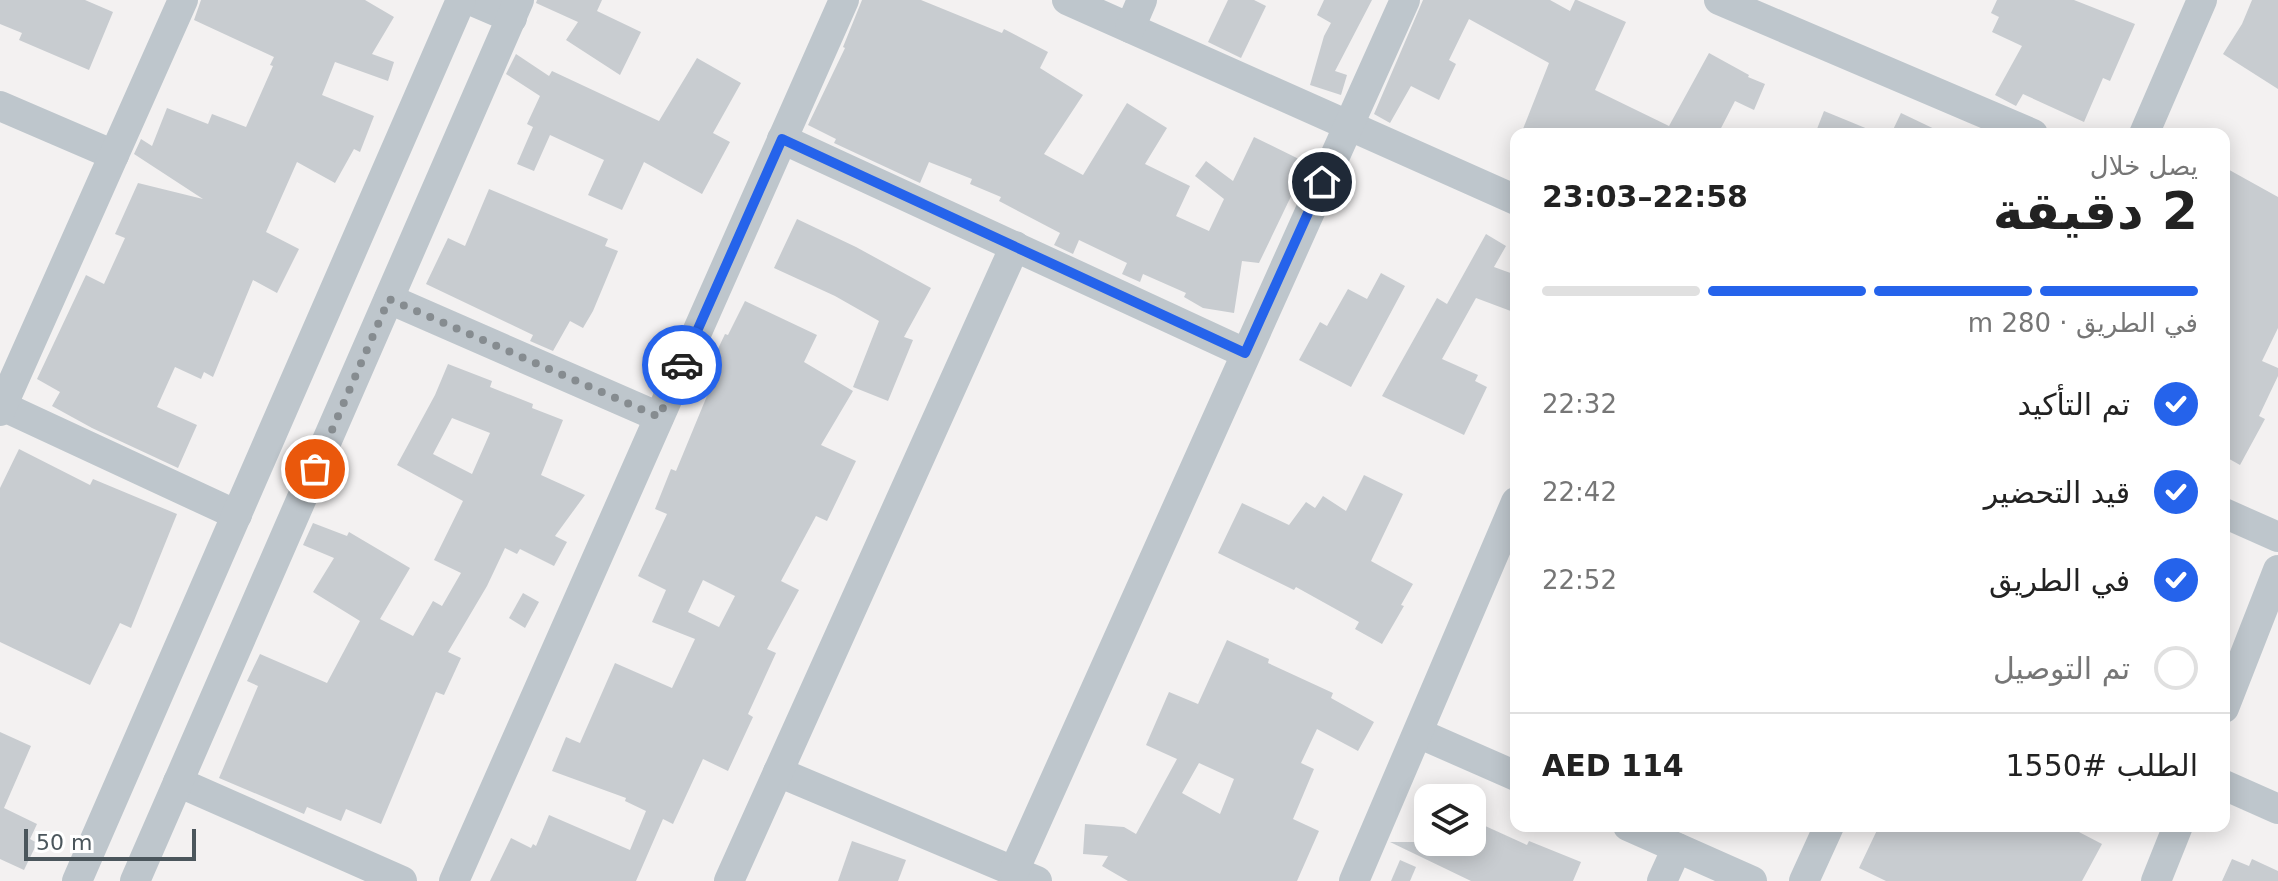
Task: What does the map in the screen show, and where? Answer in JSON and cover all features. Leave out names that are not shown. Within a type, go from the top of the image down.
[{"type":"street","points":[[183,0],[1,408],[237,515]]},
{"type":"street","points":[[77,881],[461,0]]},
{"type":"street","points":[[135,881],[516,9],[470,0]]},
{"type":"street","points":[[454,881],[844,0]]},
{"type":"street","points":[[1067,0],[1510,197]]},
{"type":"street","points":[[1130,28],[1142,0]]},
{"type":"street","points":[[778,772],[1026,876],[1245,353],[1405,0]]},
{"type":"street","points":[[1719,0],[2019,128]]},
{"type":"street","points":[[2147,128],[2202,0]]},
{"type":"street","points":[[0,106],[114,155]]},
{"type":"street","points":[[782,139],[1245,353]]},
{"type":"street","points":[[729,881],[1015,246]]},
{"type":"street","points":[[389,299],[659,417]]},
{"type":"street","points":[[1354,881],[1510,516]]},
{"type":"street","points":[[2230,516],[2278,537]]},
{"type":"street","points":[[2230,693],[2278,570]]},
{"type":"street","points":[[1418,733],[1510,773]]},
{"type":"street","points":[[178,782],[402,881]]},
{"type":"street","points":[[2230,788],[2278,809]]},
{"type":"street","points":[[1641,832],[1752,881]]},
{"type":"street","points":[[1804,881],[1826,832]]},
{"type":"street","points":[[2156,881],[2176,832]]},
{"type":"street","points":[[1662,881],[1677,848]]},
{"type":"building","points":[[0,0],[85,0],[113,12],[89,70],[19,40],[22,33],[0,24]]},
{"type":"building","points":[[201,0],[365,0],[394,17],[372,54],[394,62],[388,81],[335,62],[322,95],[374,116],[360,152],[354,149],[335,183],[297,162],[266,232],[299,249],[277,293],[253,280],[213,377],[204,372],[201,379],[175,367],[157,407],[197,425],[178,468],[52,406],[60,392],[37,379],[86,275],[104,284],[125,238],[115,234],[138,183],[203,199],[134,154],[141,139],[152,146],[167,108],[208,124],[212,114],[246,127],[273,66],[270,65],[274,57],[194,20]]},
{"type":"building","points":[[537,0],[602,0],[597,11],[641,32],[620,75],[566,40],[578,22],[536,3]]},
{"type":"building","points":[[862,0],[921,0],[1002,33],[1004,29],[1048,52],[1040,68],[1083,95],[1044,154],[1083,175],[1127,103],[1167,128],[1145,164],[1190,186],[1176,216],[1209,231],[1224,199],[1195,176],[1206,161],[1233,181],[1254,137],[1307,163],[1259,263],[1242,261],[1234,313],[1203,308],[1184,297],[1186,293],[1143,274],[1140,282],[1122,274],[1127,263],[1079,240],[1073,254],[1054,245],[1060,233],[999,201],[1001,197],[970,184],[972,179],[929,162],[920,183],[834,143],[836,139],[808,125],[845,48]]},
{"type":"building","points":[[1228,0],[1254,0],[1266,6],[1241,58],[1208,42]]},
{"type":"building","points":[[1324,0],[1372,0],[1335,71],[1347,75],[1341,95],[1310,85],[1324,36],[1331,23],[1317,15]]},
{"type":"building","points":[[1423,0],[1550,0],[1570,11],[1577,0],[1626,22],[1595,90],[1669,126],[1709,53],[1765,84],[1754,110],[1735,101],[1721,128],[1523,128],[1549,63],[1469,19],[1449,60],[1456,64],[1439,100],[1411,86],[1390,123],[1374,114]]},
{"type":"building","points":[[1997,0],[2074,0],[2135,24],[2110,81],[2103,78],[2084,122],[2023,94],[2016,106],[1995,95],[2022,46],[1992,32],[1999,17],[1991,13]]},
{"type":"building","points":[[2252,0],[2278,0],[2278,89],[2223,54],[2242,24]]},
{"type":"building","points":[[516,54],[549,76],[552,71],[659,121],[697,58],[741,83],[713,133],[730,142],[702,194],[644,162],[622,210],[588,195],[604,160],[550,135],[534,171],[517,164],[533,127],[527,124],[540,96],[506,74]]},
{"type":"building","points":[[1824,111],[1865,128],[1817,128]]},
{"type":"building","points":[[1901,113],[1932,128],[1894,128]]},
{"type":"building","points":[[2230,170],[2278,197],[2278,328],[2262,361],[2278,368],[2278,376],[2259,416],[2265,419],[2240,465],[2230,459]]},
{"type":"building","points":[[489,189],[608,239],[605,246],[618,251],[583,328],[570,321],[553,351],[530,341],[533,335],[426,284],[448,238],[465,246]]},
{"type":"building","points":[[797,219],[931,288],[904,337],[913,340],[888,401],[853,387],[879,321],[835,296],[774,268]]},
{"type":"building","points":[[1486,234],[1506,246],[1494,267],[1510,273],[1510,311],[1476,298],[1442,359],[1478,375],[1475,381],[1487,387],[1464,435],[1382,396],[1437,298],[1447,304]]},
{"type":"building","points":[[1381,273],[1405,286],[1351,387],[1299,360],[1320,322],[1327,326],[1348,289],[1367,299]]},
{"type":"building","points":[[745,301],[817,335],[804,362],[853,391],[821,445],[856,461],[827,521],[816,516],[781,581],[799,590],[767,649],[776,653],[748,714],[753,717],[728,771],[703,759],[673,824],[663,819],[636,881],[490,881],[511,838],[531,848],[533,844],[536,846],[549,815],[630,850],[646,811],[625,801],[626,798],[552,771],[566,737],[580,743],[615,663],[672,688],[695,639],[652,622],[666,590],[638,576],[667,514],[655,509],[671,469],[676,471],[709,391],[700,387],[725,334],[728,335]],"holes":[[[703,580],[735,596],[719,627],[688,612]]]},
{"type":"building","points":[[448,364],[492,381],[490,387],[563,420],[541,475],[585,495],[555,536],[567,542],[554,566],[520,549],[517,554],[505,548],[487,586],[448,652],[461,658],[444,695],[436,692],[381,824],[346,809],[341,821],[307,807],[304,814],[219,778],[258,686],[247,681],[260,654],[327,683],[360,621],[313,592],[334,558],[303,545],[313,523],[347,536],[349,532],[410,568],[380,619],[413,636],[433,601],[442,606],[461,573],[434,560],[463,501],[397,465]],"holes":[[[452,418],[490,433],[472,474],[433,454]]]},
{"type":"building","points":[[19,449],[90,485],[93,479],[177,514],[131,628],[120,623],[90,685],[0,642],[0,488]]},
{"type":"building","points":[[1364,475],[1403,494],[1371,561],[1413,584],[1382,644],[1355,629],[1359,622],[1296,587],[1294,590],[1218,553],[1242,503],[1289,525],[1306,502],[1315,508],[1323,496],[1346,511]]},
{"type":"building","points":[[523,593],[539,602],[525,628],[509,618]]},
{"type":"building","points":[[1227,640],[1333,693],[1331,698],[1374,722],[1358,751],[1317,729],[1301,763],[1314,769],[1293,819],[1319,831],[1297,881],[1128,881],[1102,866],[1108,856],[1083,854],[1085,824],[1124,827],[1136,834],[1177,759],[1146,745],[1169,692],[1198,704]],"holes":[[[1199,763],[1234,779],[1220,814],[1182,793]]]},
{"type":"building","points":[[0,732],[31,746],[4,808],[37,824],[30,839],[37,843],[24,870],[0,859]]},
{"type":"building","points":[[1486,826],[1527,845],[1529,841],[1581,862],[1573,881],[1471,881],[1419,856],[1486,856]]},
{"type":"building","points":[[1876,832],[2079,832],[2102,844],[2082,881],[1886,881],[1859,868]]},
{"type":"building","points":[[852,841],[906,860],[898,881],[838,881]]},
{"type":"building","points":[[1390,842],[1414,842],[1414,854]]},
{"type":"building","points":[[2232,859],[2249,866],[2252,859],[2278,871],[2278,881],[2222,881]]},
{"type":"building","points":[[1400,860],[1416,867],[1410,881],[1391,881]]},
{"type":"way so far","points":[[315,469],[389,299],[659,417],[682,365]]},
{"type":"route","points":[[682,365],[782,139],[1245,353],[1322,182]]}]
